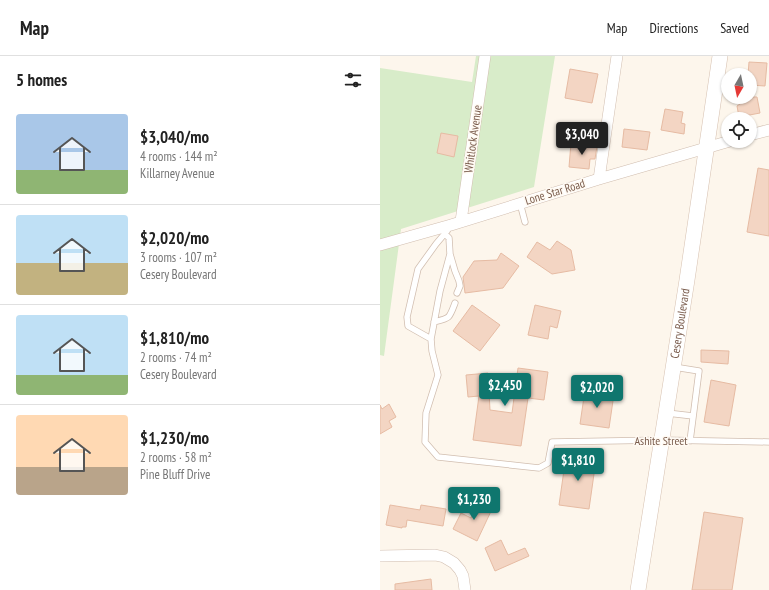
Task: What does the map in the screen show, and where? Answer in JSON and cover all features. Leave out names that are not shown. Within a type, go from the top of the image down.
[{"type":"main road","name":"Cesery Boulevard","points":[[638,590],[720,56]]},
{"type":"street","name":"Whitlock Avenue","points":[[451,230],[485,56]]},
{"type":"street","points":[[599,179],[617,56]]},
{"type":"street","points":[[757,133],[769,130]]},
{"type":"street","name":"Lone Star Road","points":[[380,245],[451,230],[520,203],[721,144]]},
{"type":"street","points":[[380,556],[435,555],[444,557],[454,563],[460,570],[463,576],[465,590]]},
{"type":"lane","points":[[520,203],[525,222]]},
{"type":"lane","points":[[451,230],[450,254],[431,339],[408,326],[407,317],[418,269],[436,244],[451,230]]},
{"type":"lane","points":[[450,254],[460,281],[458,293]]},
{"type":"lane","points":[[434,322],[447,319],[450,316],[455,303]]},
{"type":"lane","name":"Ashite Street","points":[[431,339],[432,351],[438,375],[426,413],[425,442],[438,457],[539,468],[548,463],[552,442],[662,440],[769,442]]},
{"type":"lane","points":[[673,367],[699,371],[690,441]]},
{"type":"lane","points":[[666,412],[693,416]]},
{"type":"green space","points":[[476,56],[555,56],[534,187],[401,229],[384,356],[380,355],[380,68],[472,82]]},
{"type":"building","points":[[749,62],[767,63],[765,86],[757,85],[757,68],[749,68]]},
{"type":"building","points":[[570,69],[598,74],[592,103],[565,98]]},
{"type":"building","points":[[757,97],[760,113],[738,112],[737,106],[740,104],[757,104]]},
{"type":"building","points":[[665,109],[683,112],[681,123],[685,124],[684,134],[661,130]]},
{"type":"building","points":[[624,129],[650,132],[647,150],[622,147]]},
{"type":"building","points":[[441,133],[458,136],[454,157],[437,153]]},
{"type":"building","points":[[571,143],[597,146],[595,159],[590,159],[589,169],[569,167]]},
{"type":"building","points":[[758,168],[769,170],[769,236],[747,232]]},
{"type":"building","points":[[557,241],[571,250],[575,270],[552,274],[527,257],[537,242],[550,250]]},
{"type":"building","points":[[501,253],[519,266],[503,288],[465,293],[463,277],[474,261],[497,260]]},
{"type":"building","points":[[472,305],[500,325],[480,351],[453,331]]},
{"type":"building","points":[[535,305],[561,311],[557,328],[550,326],[548,339],[528,335]]},
{"type":"building","points":[[701,350],[729,351],[728,364],[701,362]]},
{"type":"building","points":[[518,368],[548,372],[544,400],[528,398],[521,446],[473,440],[479,396],[468,397],[466,375],[488,373],[490,410],[512,413]]},
{"type":"building","points":[[711,380],[736,385],[729,426],[704,422]]},
{"type":"building","points":[[585,390],[614,394],[609,428],[580,424]]},
{"type":"building","points":[[389,404],[396,417],[389,421],[392,427],[380,434],[380,405],[382,409]]},
{"type":"building","points":[[566,456],[596,460],[589,509],[559,505]]},
{"type":"building","points":[[479,500],[493,507],[477,541],[453,529],[461,513],[471,518]]},
{"type":"building","points":[[390,505],[420,510],[421,505],[446,509],[443,526],[407,520],[406,527],[402,528],[386,525]]},
{"type":"building","points":[[704,512],[743,518],[732,590],[692,590]]},
{"type":"building","points":[[501,540],[508,555],[525,548],[529,556],[495,571],[485,548]]},
{"type":"building","points":[[431,579],[432,590],[395,590],[395,584]]}]
